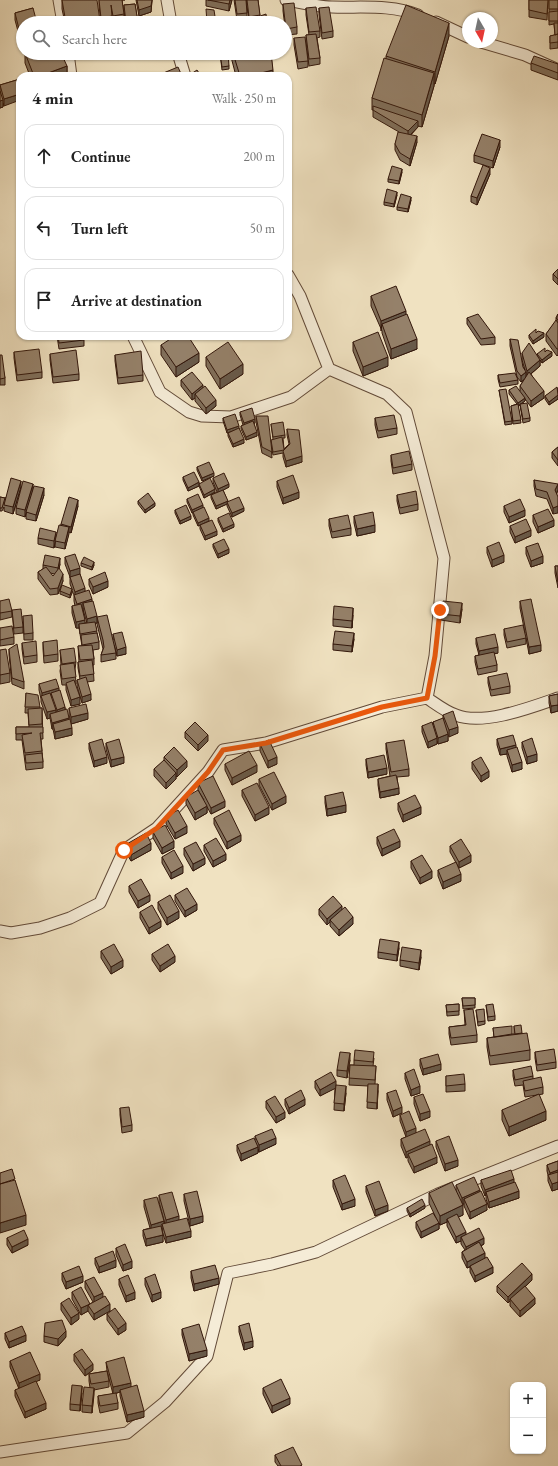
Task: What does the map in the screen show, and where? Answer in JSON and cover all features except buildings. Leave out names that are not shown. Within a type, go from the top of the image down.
[{"type":"street","points":[[59,0],[62,16]]},
{"type":"street","points":[[167,0],[170,16]]},
{"type":"street","points":[[286,0],[330,7],[375,6],[412,12],[462,34]]},
{"type":"street","points":[[498,47],[525,55],[558,70]]},
{"type":"street","points":[[69,60],[70,72]]},
{"type":"street","points":[[180,60],[184,72]]},
{"type":"street","points":[[292,282],[300,296],[329,369],[387,394],[406,412],[444,558],[435,656],[427,698]]},
{"type":"street","points":[[135,340],[160,392],[189,412],[202,416],[231,416],[291,397],[329,369]]},
{"type":"street","points":[[0,931],[11,933],[40,928],[70,918],[100,903],[124,850],[157,828],[208,772],[223,750],[266,743],[382,707],[427,698],[457,716],[489,718],[527,709],[558,698]]},
{"type":"street","points":[[0,1452],[128,1433],[165,1402],[206,1356],[228,1273],[272,1264],[316,1252],[438,1194],[558,1146]]},
{"type":"route","points":[[124,850],[157,828],[208,772],[223,750],[266,743],[382,707],[427,698],[435,656],[440,610]]}]
